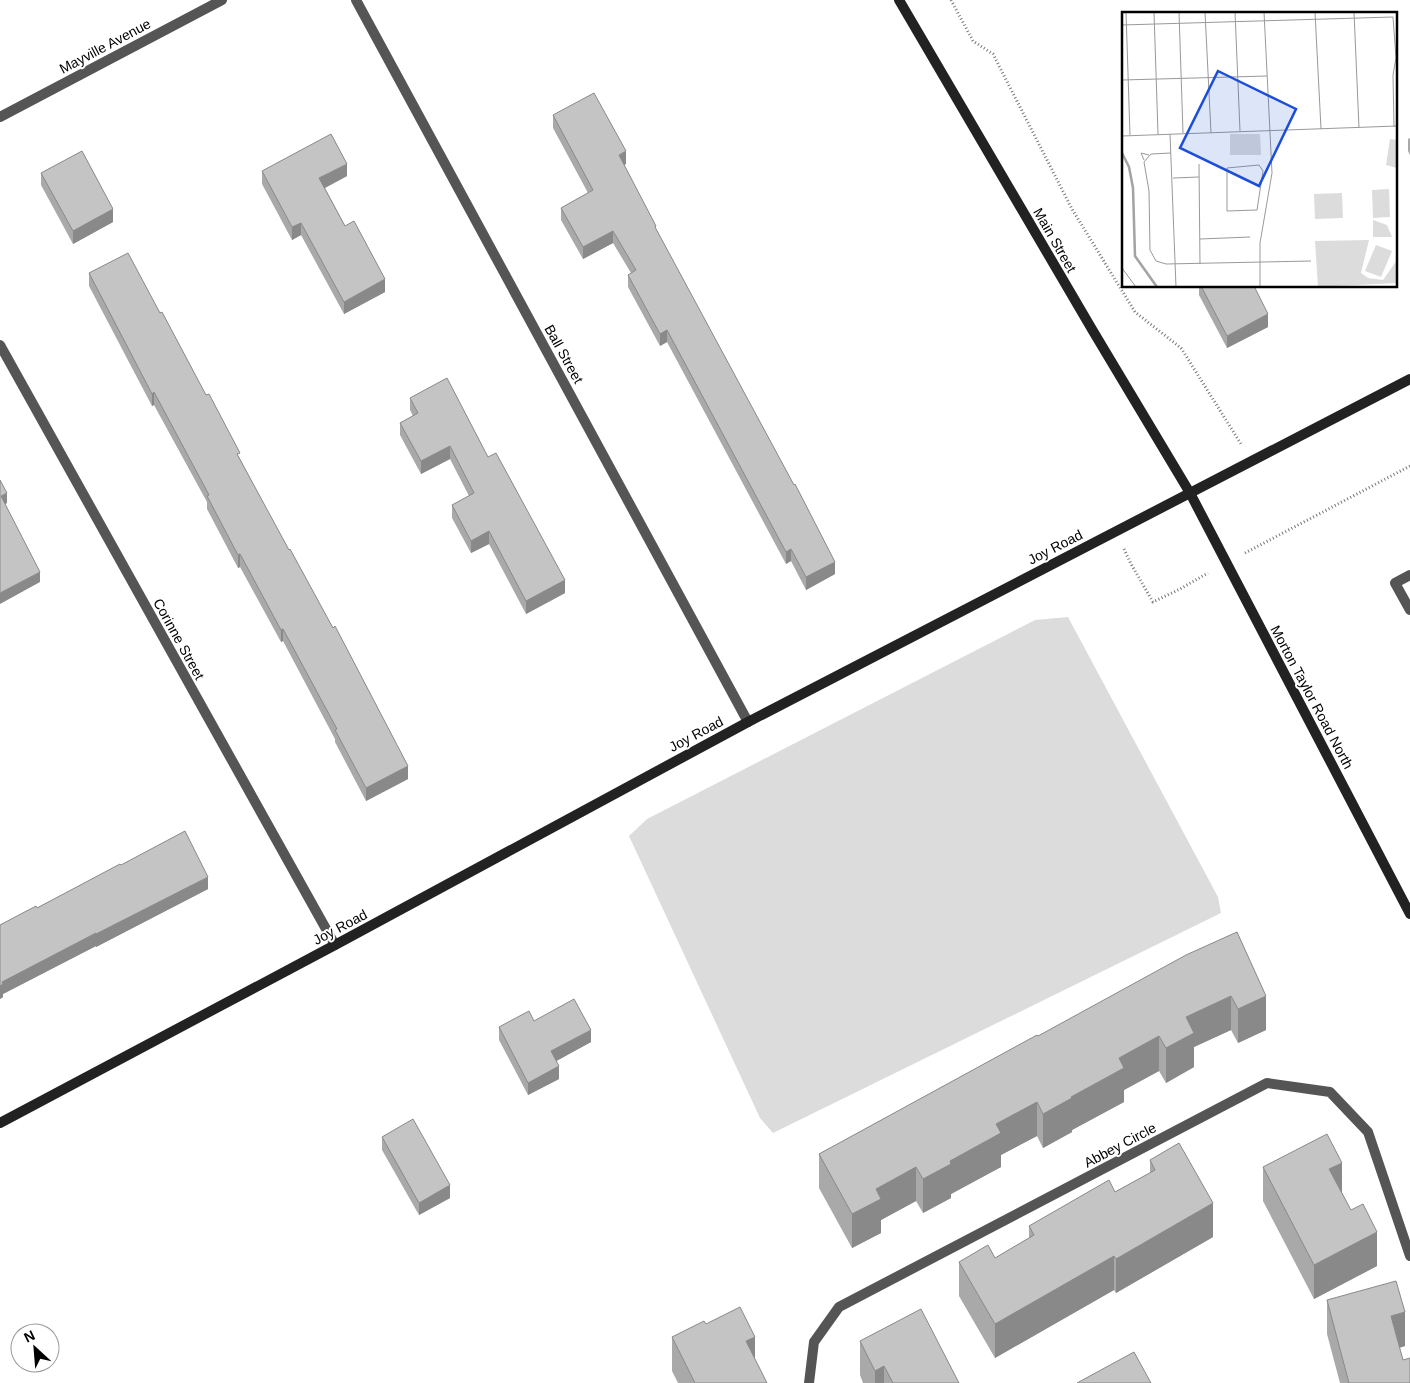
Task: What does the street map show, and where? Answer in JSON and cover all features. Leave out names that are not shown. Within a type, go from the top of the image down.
[{"type":"street","name":"Mayville Avenue","points":[[0,117],[222,0]]},
{"type":"street","name":"Ball Street","points":[[356,0],[748,722]]},
{"type":"street","name":"Main Street","points":[[899,0],[1190,493]]},
{"type":"street","name":"Corinne Street","points":[[0,346],[335,945]]},
{"type":"street","name":"Joy Road","points":[[0,1123],[748,722],[1410,379]]},
{"type":"street","name":"Morton Taylor Road North","points":[[1190,493],[1410,914]]},
{"type":"street","points":[[1410,575],[1395,583],[1410,610]]},
{"type":"street","name":"Abbey Circle","points":[[809,1383],[814,1342],[839,1307],[1267,1083],[1330,1092],[1368,1132],[1410,1256]]},
{"type":"path","points":[[951,0],[973,41],[993,54],[1072,209],[1135,312],[1181,348],[1252,461]]},
{"type":"path","points":[[1260,546],[1410,466]]},
{"type":"path","points":[[1131,564],[1153,602],[1180,589]]},
{"type":"shaded area","points":[[1068,617],[1218,897],[1221,913],[773,1133],[760,1118],[629,836],[647,819],[1035,620]]},
{"type":"building","points":[[594,93],[626,151],[619,155],[655,227],[795,484],[835,562],[806,577],[791,549],[786,552],[667,330],[660,334],[628,275],[636,270],[613,231],[583,247],[561,208],[593,190],[553,115]]},
{"type":"building","points":[[331,134],[347,164],[319,178],[345,226],[354,221],[385,279],[344,302],[301,223],[292,227],[262,171]]},
{"type":"building","points":[[82,151],[113,209],[73,231],[41,173]]},
{"type":"building","points":[[128,253],[206,395],[209,394],[240,453],[237,454],[333,628],[335,626],[408,766],[366,788],[335,730],[337,729],[283,629],[281,630],[240,554],[238,555],[207,496],[209,495],[154,392],[152,394],[89,273]]},
{"type":"building","points":[[1202,288],[1255,288],[1268,314],[1227,336]]},
{"type":"building","points":[[447,378],[488,457],[496,453],[565,580],[526,601],[489,531],[471,541],[452,505],[474,493],[450,446],[421,461],[400,423],[418,413],[410,398]]},
{"type":"building","points":[[0,480],[7,493],[1,496],[40,572],[0,593]]},
{"type":"building","points":[[185,831],[208,877],[2,982],[3,984],[0,986],[0,925],[36,906],[37,908]]},
{"type":"building","points":[[1237,932],[1266,996],[1238,1009],[1231,996],[1186,1017],[1194,1033],[1166,1048],[1159,1036],[1119,1058],[1124,1068],[1043,1114],[1037,1102],[996,1124],[1001,1133],[950,1161],[951,1164],[923,1179],[916,1167],[876,1189],[881,1199],[852,1214],[819,1154],[1186,955]]},
{"type":"building","points":[[574,999],[591,1030],[551,1051],[559,1066],[528,1083],[499,1027],[529,1011],[534,1021]]},
{"type":"building","points":[[413,1119],[450,1185],[419,1203],[382,1137]]},
{"type":"building","points":[[1327,1134],[1342,1163],[1329,1169],[1351,1210],[1363,1204],[1377,1232],[1314,1265],[1263,1167]]},
{"type":"building","points":[[1179,1143],[1213,1203],[1116,1259],[1114,1256],[995,1324],[959,1262],[988,1245],[995,1258],[1034,1235],[1029,1226],[1109,1180],[1115,1192],[1155,1170],[1150,1160]]},
{"type":"building","points":[[1396,1281],[1405,1312],[1391,1316],[1403,1360],[1410,1358],[1410,1383],[1349,1383],[1327,1300]]},
{"type":"building","points":[[740,1307],[755,1337],[746,1341],[767,1383],[695,1383],[672,1337],[704,1321],[706,1324]]},
{"type":"building","points":[[921,1309],[959,1383],[893,1383],[884,1366],[875,1371],[860,1341]]},
{"type":"building","points":[[1134,1352],[1151,1383],[1077,1383]]}]
